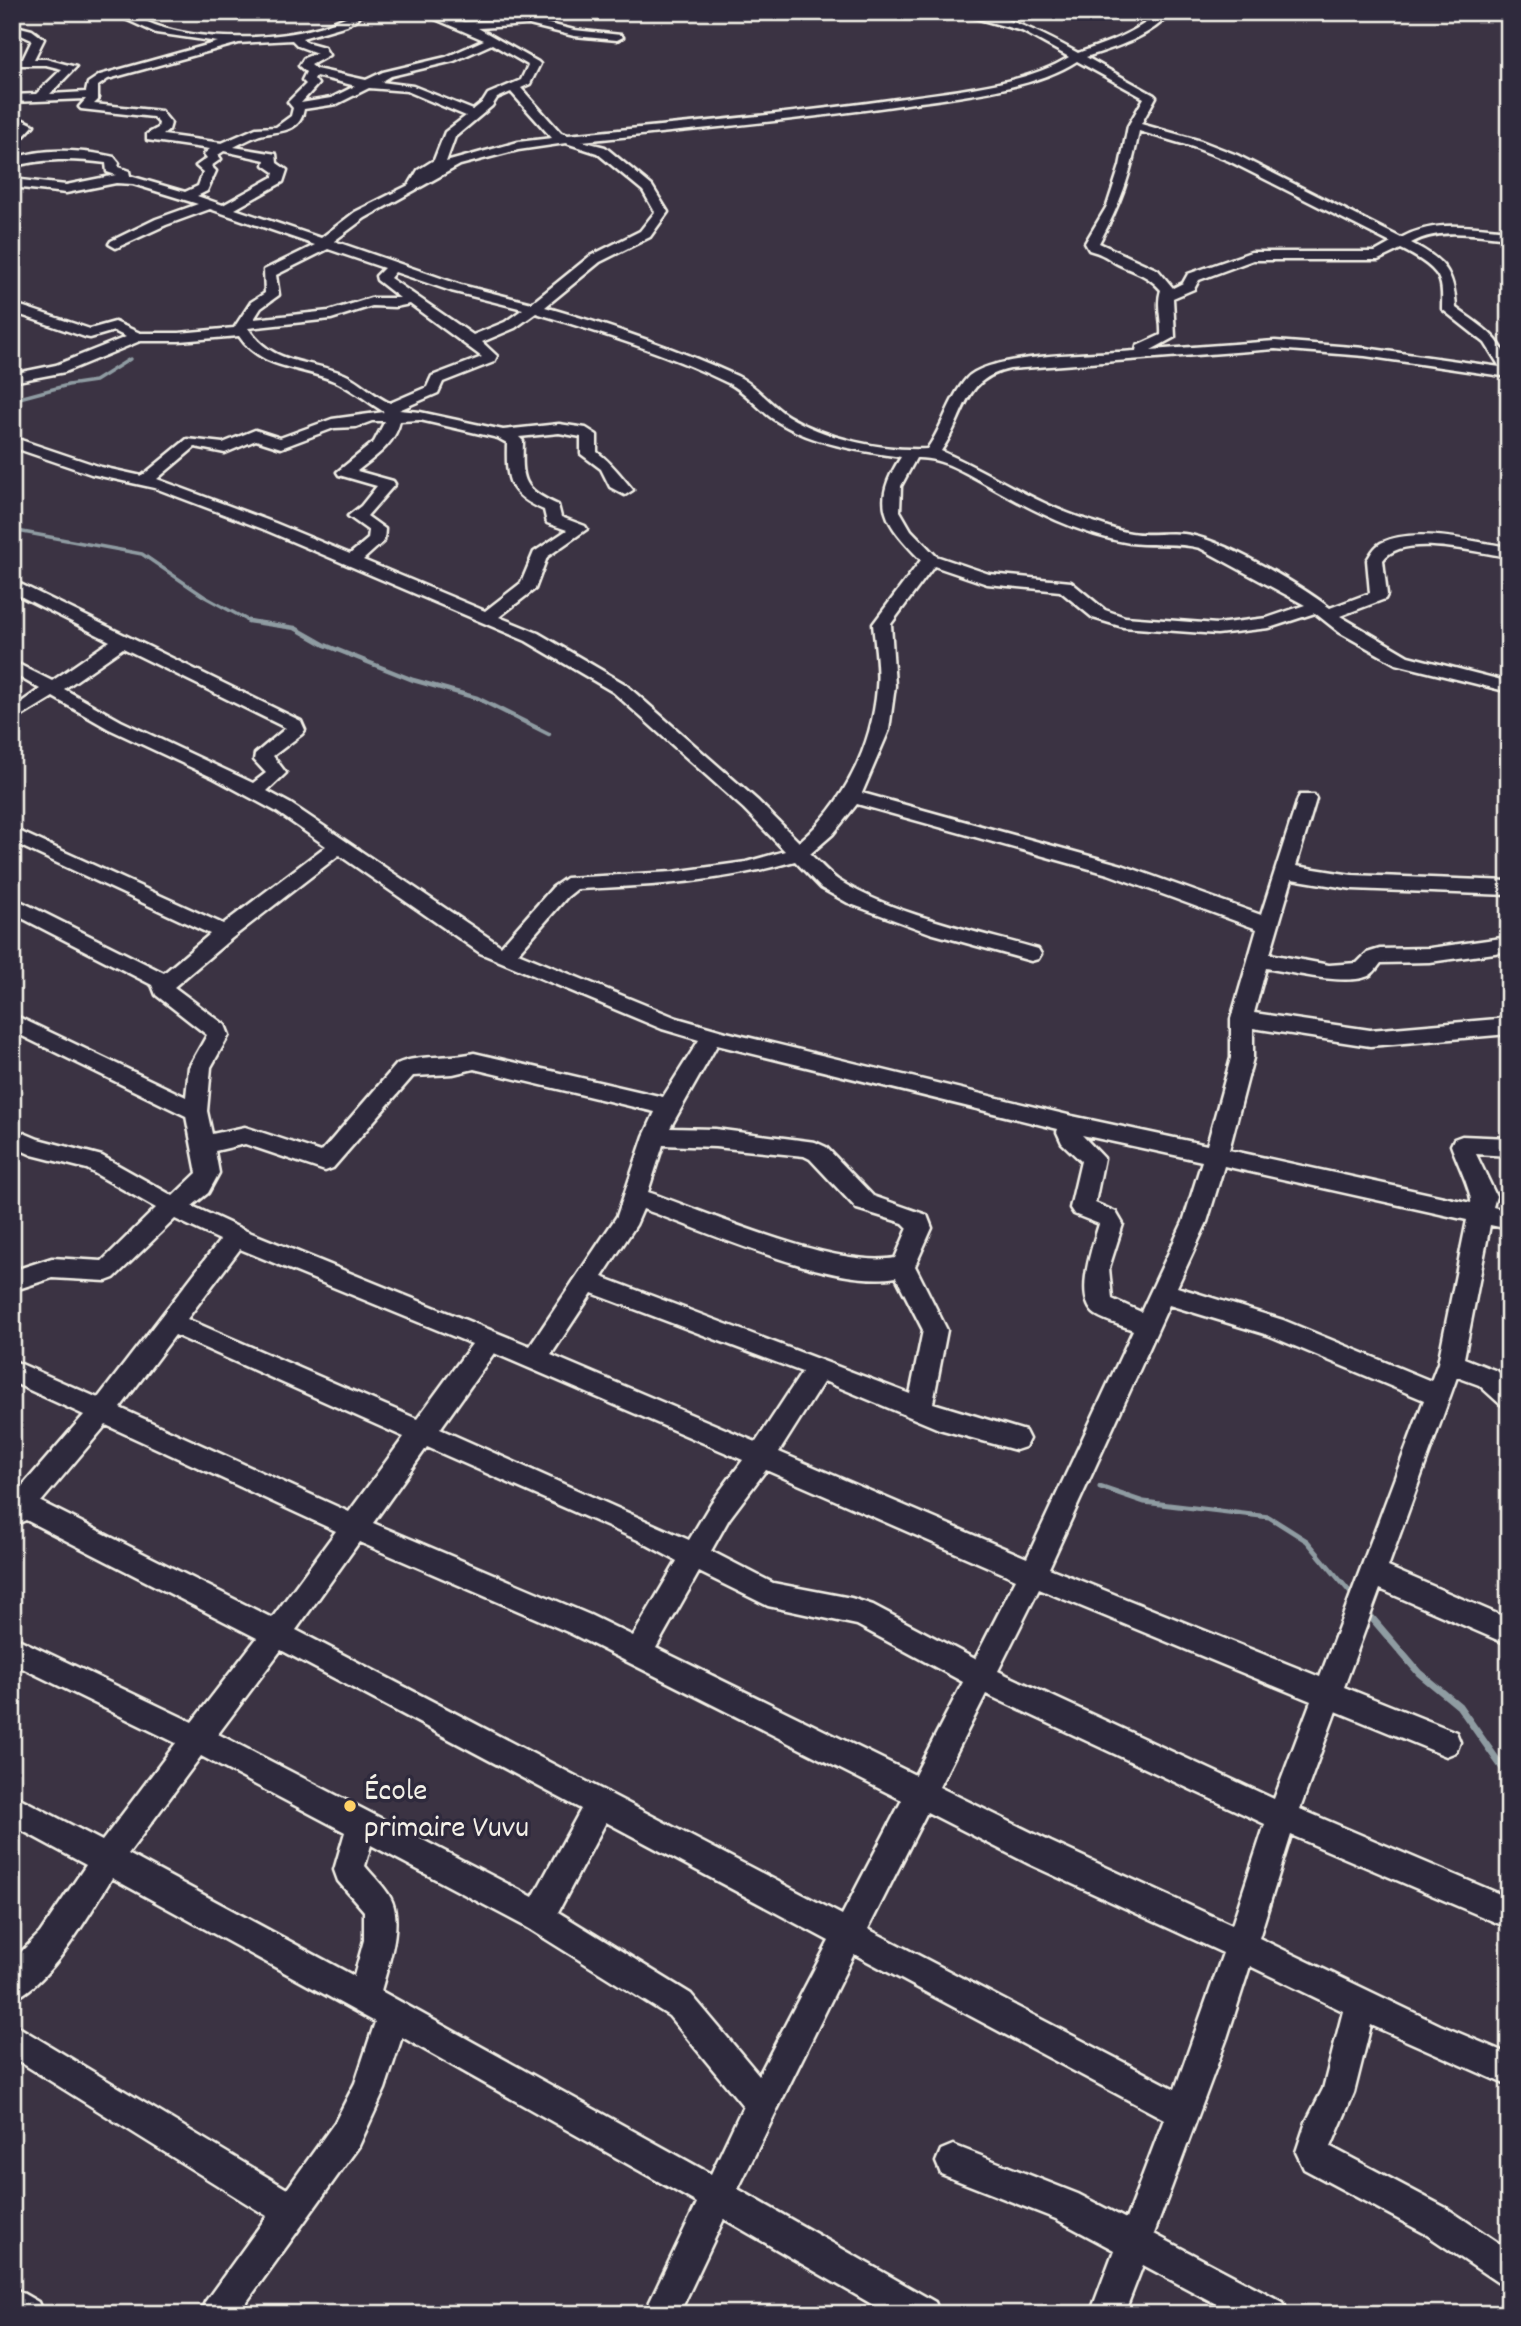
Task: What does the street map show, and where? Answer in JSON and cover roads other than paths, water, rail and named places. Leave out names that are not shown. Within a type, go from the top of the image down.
[{"type":"street","points":[[115,12],[138,20],[147,28],[162,32],[240,40]]},
{"type":"street","points":[[138,20],[165,12]]},
{"type":"street","points":[[85,107],[92,100],[92,85],[104,77],[240,40],[294,35],[333,27],[351,21],[362,12]]},
{"type":"street","points":[[958,12],[1026,29],[1150,97],[1134,127],[1115,200],[1092,246],[1110,251],[1117,258],[1153,274],[1168,289],[1164,303],[1169,318],[1168,337],[1126,355]]},
{"type":"street","points":[[242,328],[256,304],[272,295],[269,273],[326,243],[356,217],[406,193],[420,181],[456,162],[518,146],[568,139],[816,114],[956,94],[1056,70],[1076,57],[1115,44],[1150,27],[1167,12]]},
{"type":"street","points":[[420,181],[422,173],[440,162],[446,151],[447,137],[472,114],[488,104],[492,96],[515,89],[529,79],[534,64],[465,25],[428,13]]},
{"type":"street","points":[[465,25],[530,22],[579,34],[600,33],[617,37]]},
{"type":"street","points":[[12,28],[28,32],[38,39],[26,63]]},
{"type":"street","points":[[294,35],[302,44],[320,49],[323,55],[308,61],[304,66],[312,71],[365,85],[409,88],[472,114]]},
{"type":"street","points":[[299,107],[318,102],[333,102],[403,68],[450,59],[491,41]]},
{"type":"street","points":[[12,62],[64,64],[71,67],[41,96]]},
{"type":"street","points":[[299,107],[294,102],[299,94],[310,88],[312,84],[307,80],[312,71]]},
{"type":"street","points":[[66,73],[104,77]]},
{"type":"street","points":[[472,341],[503,329],[535,308],[567,279],[595,259],[645,234],[662,212],[655,204],[650,191],[601,149],[580,145],[557,136],[515,89]]},
{"type":"street","points":[[12,99],[91,95]]},
{"type":"street","points":[[12,135],[20,133],[28,125],[14,120],[12,110],[85,107],[159,114],[165,123],[163,130],[152,137],[272,157],[270,164],[281,170],[278,180],[227,208]]},
{"type":"street","points":[[187,196],[203,188],[210,172],[202,166],[215,159],[210,154],[212,152],[260,131],[279,130],[297,117],[299,107]]},
{"type":"street","points":[[1134,127],[1196,144],[1233,158],[1403,244],[1438,268],[1448,282],[1448,309],[1491,341],[1509,371]]},
{"type":"street","points":[[12,163],[27,156],[44,154],[110,160],[113,163],[111,169],[125,174],[120,178],[70,189],[12,183]]},
{"type":"street","points":[[120,178],[227,208],[456,288],[535,308],[677,355],[730,378],[781,418],[808,432],[857,446],[911,454],[932,453],[970,469],[1032,504],[1064,518],[1131,538],[1185,539],[1206,544],[1303,596],[1321,611],[1408,662],[1509,687]]},
{"type":"street","points":[[116,244],[161,222],[211,204]]},
{"type":"street","points":[[1167,295],[1189,286],[1194,277],[1247,257],[1271,254],[1315,258],[1375,256],[1403,244],[1419,233],[1445,229],[1509,234]]},
{"type":"street","points":[[146,480],[192,442],[225,448],[255,435],[281,443],[332,424],[356,422],[392,412],[433,390],[437,379],[489,359],[490,356],[472,341],[384,279],[383,276],[395,265]]},
{"type":"street","points":[[12,378],[60,369],[138,337],[179,337],[331,315],[371,302],[395,303],[414,299]]},
{"type":"street","points":[[12,307],[90,334],[115,326],[138,337]]},
{"type":"street","points":[[242,328],[250,342],[269,358],[342,379],[374,403],[392,412],[427,416],[503,435],[515,441],[514,480],[524,494],[533,502],[552,508],[553,520],[579,529],[540,555],[528,585],[488,617]]},
{"type":"street","points":[[932,453],[964,393],[981,373],[1010,365],[1275,345],[1365,352],[1509,371]]},
{"type":"street","points":[[12,355],[12,366]]},
{"type":"street","points":[[350,562],[376,541],[377,529],[356,515],[367,509],[387,484],[345,472],[388,438],[392,412]]},
{"type":"street","points":[[503,435],[524,431],[577,430],[587,433],[589,454],[607,466],[616,484],[625,490]]},
{"type":"street","points":[[12,442],[97,471],[146,480],[269,526],[531,636],[618,688],[751,804],[828,883],[855,898],[937,928],[1031,954]]},
{"type":"street","points":[[911,454],[896,476],[890,508],[900,530],[929,559],[987,579],[1065,586],[1099,614],[1123,622],[1216,629],[1269,623],[1379,595],[1375,560],[1386,547],[1394,543],[1413,541],[1509,552]]},
{"type":"street","points":[[504,956],[560,892],[573,883],[673,879],[747,868],[799,853],[832,824],[851,796],[880,730],[886,685],[882,624],[916,581],[929,559]]},
{"type":"street","points":[[12,585],[295,725],[296,730],[264,754],[263,760],[276,773],[254,791]]},
{"type":"street","points":[[12,717],[55,689],[80,667],[124,640]]},
{"type":"street","points":[[12,666],[115,724],[254,791],[339,846],[470,939],[504,956],[670,1024],[1072,1124],[1509,1220]]},
{"type":"street","points":[[851,796],[1014,839],[1123,872],[1193,894],[1269,926]]},
{"type":"street","points":[[661,2314],[762,2103],[1033,1574],[1195,1222],[1217,1154],[1242,1058],[1242,1019],[1307,799]]},
{"type":"street","points":[[12,834],[225,933]]},
{"type":"street","points":[[12,1281],[52,1268],[106,1271],[132,1250],[152,1226],[207,1177],[196,1111],[200,1068],[218,1035],[217,1030],[163,990],[164,982],[339,846]]},
{"type":"street","points":[[1285,871],[1352,883],[1509,888]]},
{"type":"street","points":[[12,904],[164,982]]},
{"type":"street","points":[[1258,959],[1329,972],[1363,971],[1374,958],[1380,956],[1430,955],[1509,944]]},
{"type":"street","points":[[1242,1019],[1370,1038],[1509,1026]]},
{"type":"street","points":[[12,1021],[196,1111]]},
{"type":"street","points":[[535,1359],[628,1219],[655,1136],[669,1107],[712,1036]]},
{"type":"street","points":[[202,1145],[244,1135],[325,1163],[405,1070],[411,1067],[453,1066],[474,1061],[669,1107]]},
{"type":"street","points":[[1072,1124],[1068,1132],[1070,1137],[1093,1158],[1082,1208],[1110,1221],[1097,1268],[1100,1303],[1105,1308],[1148,1325]]},
{"type":"street","points":[[12,1136],[32,1146],[94,1162],[174,1208],[236,1237],[490,1339],[1033,1574],[1446,1742]]},
{"type":"street","points":[[635,1197],[817,1260],[890,1271],[903,1266],[920,1227],[919,1221],[910,1216],[865,1203],[818,1153],[807,1148],[655,1136]]},
{"type":"street","points":[[1107,2314],[1211,2038],[1282,1818],[1450,1363],[1484,1193],[1471,1172],[1462,1144],[1509,1147]]},
{"type":"street","points":[[236,1237],[103,1410],[16,1508],[277,1634],[1183,2111]]},
{"type":"street","points":[[903,1266],[935,1330],[919,1410]]},
{"type":"street","points":[[586,1281],[819,1368],[919,1410],[978,1431],[1016,1439]]},
{"type":"street","points":[[1163,1293],[1274,1327],[1438,1395]]},
{"type":"street","points":[[172,1323],[423,1432],[693,1555],[768,1594],[786,1600],[849,1609],[863,1614],[981,1677],[1282,1818],[1509,1913]]},
{"type":"street","points":[[12,1984],[51,1944],[124,1834],[277,1634],[490,1339]]},
{"type":"street","points":[[1450,1363],[1494,1382],[1509,1396]]},
{"type":"street","points":[[639,1653],[720,1511],[761,1457],[819,1368]]},
{"type":"street","points":[[12,1370],[354,1527],[529,1601],[1040,1853],[1361,2004],[1509,2070]]},
{"type":"street","points":[[1364,1594],[1509,1632]]},
{"type":"street","points":[[12,1649],[196,1738],[539,1917],[680,2005],[762,2103]]},
{"type":"street","points":[[539,1917],[600,1803]]},
{"type":"street","points":[[12,1809],[364,1997],[923,2314]]},
{"type":"street","points":[[362,1824],[349,1870],[376,1899],[380,1927],[364,1997]]},
{"type":"street","points":[[1361,2004],[1338,2093],[1318,2134],[1313,2152],[1316,2157],[1442,2225],[1509,2270]]},
{"type":"street","points":[[216,2314],[359,2113],[393,2015]]},
{"type":"street","points":[[12,2039],[291,2211]]},
{"type":"street","points":[[953,2162],[1066,2206],[1271,2314]]},
{"type":"street","points":[[12,2304],[26,2314]]},
{"type":"waterway","points":[[12,400],[68,385],[95,381],[130,359]]},
{"type":"waterway","points":[[12,530],[142,554],[205,597],[249,621],[257,622]]},
{"type":"waterway","points":[[248,621],[295,628],[325,645],[413,680],[477,698],[549,734]]},
{"type":"waterway","points":[[1100,1487],[1144,1502],[1269,1517],[1307,1541],[1354,1597]]},
{"type":"waterway","points":[[1367,1612],[1374,1620]]},
{"type":"waterway","points":[[1372,1618],[1419,1673],[1459,1706],[1509,1777]]},
{"type":"place","name":"École primaire Vuvu","points":[[350,1806]]}]
